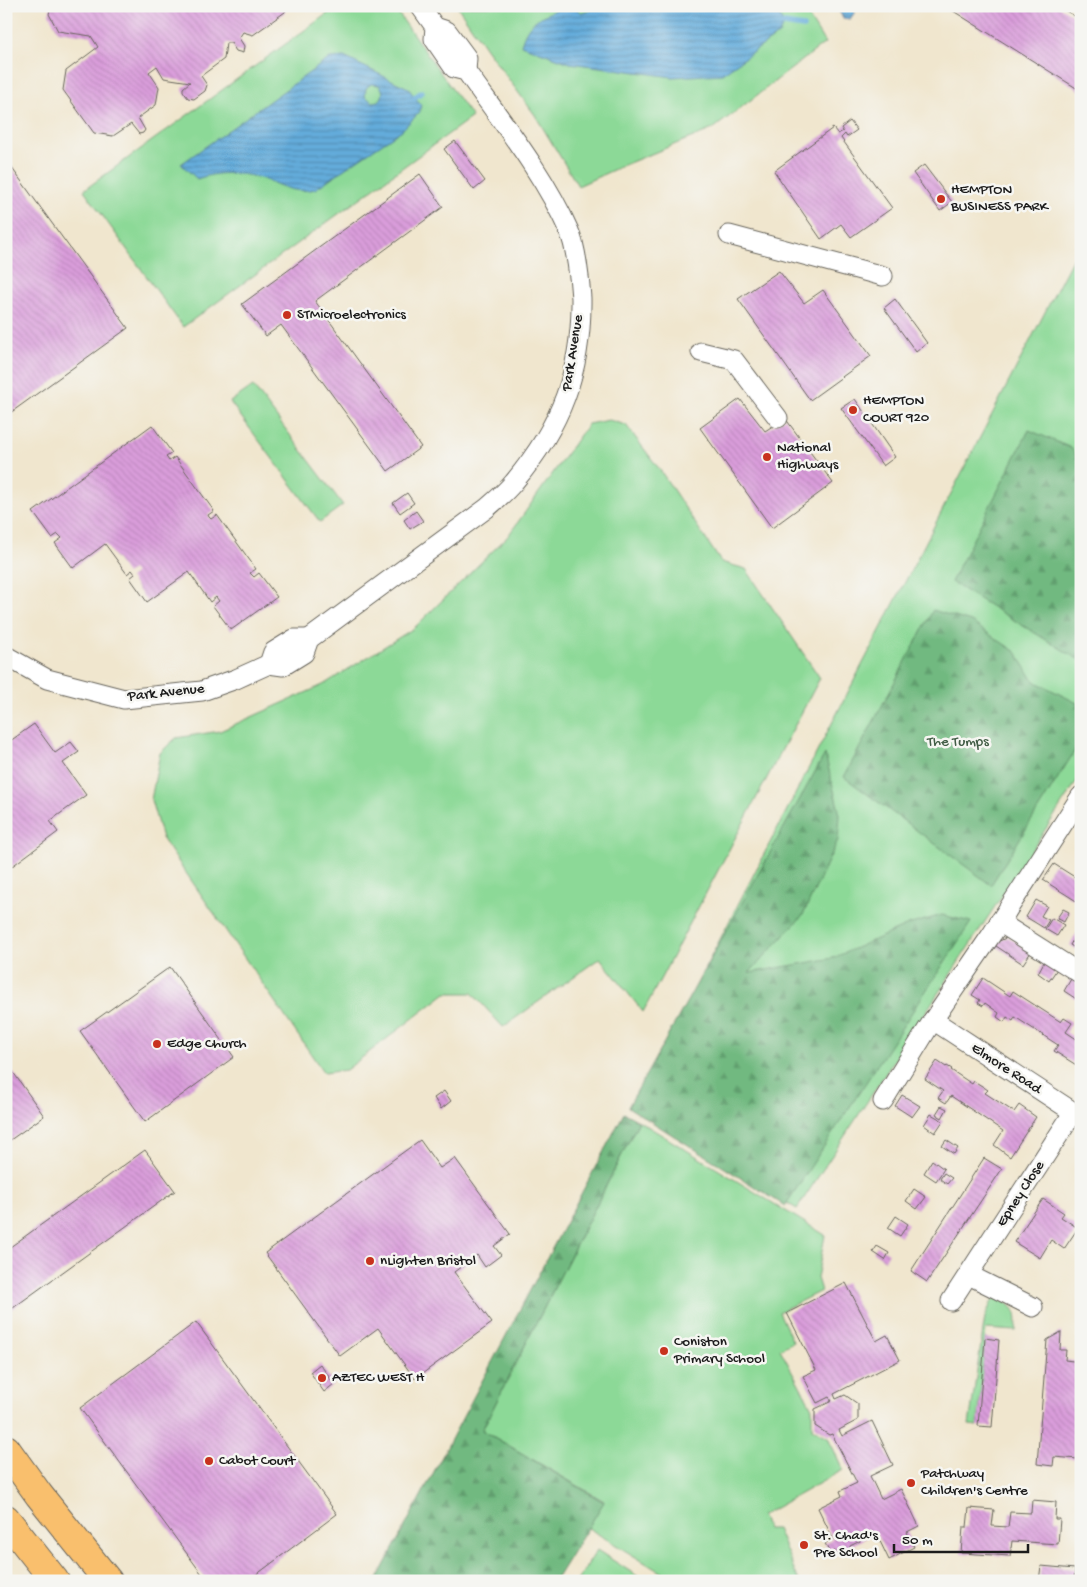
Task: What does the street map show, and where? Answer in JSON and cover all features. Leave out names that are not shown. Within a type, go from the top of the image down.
[{"type":"highway","points":[[6,1449],[39,1495],[108,1581]]},
{"type":"highway","points":[[6,1519],[55,1581]]},
{"type":"street","name":"Park Avenue","points":[[6,656],[47,679],[124,699],[202,692],[269,664],[283,666],[304,653],[309,639],[486,508],[513,484],[536,454],[556,422],[571,385],[581,322],[580,281],[570,232],[531,162],[466,71],[454,68],[434,39],[435,27],[420,6]]},
{"type":"street","points":[[729,235],[883,276]]},
{"type":"street","points":[[701,352],[734,360],[778,418]]},
{"type":"street","points":[[883,1101],[933,1020],[1081,796]]},
{"type":"street","points":[[999,922],[1081,974]]},
{"type":"street","name":"Elmore Road","points":[[933,1020],[1077,1115]]},
{"type":"street","name":"Epney Close","points":[[951,1301],[1077,1115]]},
{"type":"street","points":[[969,1275],[1033,1307]]},
{"type":"green space","points":[[338,6],[393,6],[472,117],[183,327],[84,190]]},
{"type":"green space","points":[[457,6],[802,6],[825,43],[713,129],[578,186],[535,115]]},
{"type":"green space","name":"The Tumps","points":[[1081,254],[1081,775],[797,1209],[632,1109],[1073,258]]},
{"type":"green space","points":[[253,386],[343,505],[320,522],[230,402]]},
{"type":"green space","points":[[609,420],[626,425],[660,470],[721,562],[746,569],[820,678],[643,1012],[600,958],[503,1027],[472,993],[446,993],[346,1070],[324,1073],[162,838],[151,800],[160,753],[176,738],[220,731],[323,685],[414,628],[508,536],[588,424]]},
{"type":"green space","points":[[1029,430],[1071,448],[1081,463],[1081,661],[951,582]]},
{"type":"green space","points":[[933,610],[971,622],[1016,652],[1034,681],[1081,705],[1081,741],[991,885],[844,777]]},
{"type":"green space","points":[[825,754],[840,815],[838,840],[803,915],[749,973],[833,958],[908,925],[942,915],[971,922],[785,1206],[628,1107]]},
{"type":"green space","points":[[624,1113],[639,1121],[482,1430],[604,1502],[555,1581],[376,1581]]},
{"type":"green space","name":"Coniston Primary School","points":[[639,1121],[825,1235],[817,1278],[821,1291],[779,1312],[793,1342],[780,1349],[812,1408],[812,1428],[828,1437],[843,1470],[761,1516],[768,1529],[777,1529],[799,1581],[675,1581],[588,1528],[604,1501],[482,1430]]},
{"type":"green space","points":[[996,1297],[1011,1306],[1016,1313],[1016,1331],[986,1329],[978,1426],[969,1425],[985,1317]]},
{"type":"green space","points":[[597,1550],[645,1581],[577,1581]]},
{"type":"water","points":[[564,6],[575,7],[582,13],[589,11],[595,6],[774,6],[784,24],[779,34],[722,74],[673,77],[570,63],[521,45],[527,29],[536,20]]},
{"type":"water","points":[[836,6],[853,6],[855,12],[850,19],[843,18]]},
{"type":"water","points":[[344,57],[408,88],[421,105],[419,113],[402,130],[315,189],[294,190],[263,179],[238,174],[213,175],[197,179],[181,164],[330,58]],"holes":[[[371,84],[379,85],[383,95],[379,101],[372,102],[365,96],[366,88]]]},
{"type":"building","points":[[51,6],[286,6],[285,12],[253,35],[243,32],[239,38],[244,46],[243,53],[236,51],[231,43],[226,43],[224,59],[201,76],[207,85],[205,91],[194,99],[188,98],[183,91],[183,88],[190,82],[164,78],[157,66],[149,72],[159,87],[156,105],[138,118],[145,130],[139,134],[131,124],[113,136],[94,133],[63,90],[66,71],[98,47],[91,36],[58,31],[49,14]]},
{"type":"building","points":[[951,6],[1058,6],[1081,20],[1081,91],[950,9]]},
{"type":"building","points":[[850,121],[857,130],[847,137],[845,134],[841,138],[892,208],[851,237],[841,224],[821,239],[774,171],[833,128],[838,134],[843,131],[841,128]]},
{"type":"building","points":[[455,141],[485,181],[474,190],[444,149]]},
{"type":"building","points":[[6,160],[128,328],[6,416]]},
{"type":"building","points":[[924,165],[952,202],[940,211],[913,173]]},
{"type":"building","name":"STMicroelectronics","points":[[420,174],[443,207],[315,301],[421,447],[388,471],[281,325],[266,336],[242,304]]},
{"type":"building","points":[[779,271],[804,303],[823,290],[871,356],[810,400],[738,299]]},
{"type":"building","points":[[895,299],[927,343],[916,352],[884,308]]},
{"type":"building","name":"National Highways","points":[[740,399],[765,431],[785,418],[833,483],[772,528],[700,428]]},
{"type":"building","points":[[855,399],[895,457],[883,466],[841,408]]},
{"type":"building","points":[[152,425],[172,453],[166,457],[169,461],[175,457],[214,511],[208,515],[209,517],[211,519],[217,515],[256,569],[250,573],[254,577],[259,573],[277,597],[231,630],[213,606],[219,601],[216,597],[210,602],[189,572],[147,602],[130,578],[135,574],[132,570],[127,574],[105,544],[73,568],[55,543],[62,538],[58,534],[52,538],[33,512]]},
{"type":"building","points":[[407,493],[414,503],[400,513],[393,503]]},
{"type":"building","points":[[416,511],[423,521],[410,529],[404,520]]},
{"type":"building","points":[[34,724],[55,753],[71,742],[79,752],[63,763],[86,795],[50,821],[58,832],[11,867],[6,861],[6,744]]},
{"type":"building","points":[[1054,864],[1081,881],[1081,904],[1043,880]]},
{"type":"building","points":[[1036,900],[1047,906],[1041,916],[1049,920],[1044,928],[1026,917]]},
{"type":"building","points":[[1063,909],[1069,912],[1064,922],[1057,918]]},
{"type":"building","points":[[1052,918],[1064,925],[1057,936],[1045,929]]},
{"type":"building","points":[[1077,933],[1081,936],[1081,952],[1070,945]]},
{"type":"building","points":[[1008,937],[1031,952],[1023,964],[993,944]]},
{"type":"building","points":[[1044,962],[1057,969],[1049,981],[1038,973]]},
{"type":"building","name":"Edge Church","points":[[170,967],[234,1057],[145,1122],[80,1031]]},
{"type":"building","points":[[983,978],[1010,996],[1013,991],[1061,1022],[1064,1018],[1072,1023],[1066,1032],[1081,1042],[1081,1068],[1054,1051],[1058,1045],[1015,1017],[1013,1021],[1007,1017],[1004,1022],[997,1017],[999,1013],[985,1003],[983,1006],[978,1003],[980,1000],[972,995]]},
{"type":"building","points":[[1071,979],[1081,985],[1081,1002],[1064,991]]},
{"type":"building","points":[[937,1061],[952,1069],[972,1084],[974,1081],[982,1086],[988,1090],[985,1093],[1014,1112],[1019,1105],[1036,1117],[1010,1157],[994,1145],[1003,1131],[951,1096],[946,1103],[938,1098],[943,1091],[925,1079]]},
{"type":"building","points":[[6,1062],[44,1116],[6,1143]]},
{"type":"building","points":[[444,1091],[451,1101],[441,1109],[434,1098]]},
{"type":"building","points":[[902,1095],[920,1106],[912,1117],[895,1106]]},
{"type":"building","points":[[941,1106],[947,1109],[942,1118],[936,1114]]},
{"type":"building","points":[[931,1114],[943,1121],[935,1133],[924,1125]]},
{"type":"building","name":"nLighten Bristol","points":[[420,1140],[440,1168],[455,1158],[510,1234],[494,1246],[501,1255],[485,1267],[477,1255],[454,1272],[492,1323],[415,1379],[378,1328],[340,1356],[265,1253]]},
{"type":"building","points":[[946,1140],[958,1148],[954,1154],[942,1146]]},
{"type":"building","points":[[145,1150],[175,1191],[6,1313],[6,1250]]},
{"type":"building","points":[[984,1158],[1002,1169],[927,1282],[911,1271]]},
{"type":"building","points":[[932,1160],[944,1169],[936,1181],[924,1173]]},
{"type":"building","points":[[944,1173],[952,1178],[947,1184],[940,1179]]},
{"type":"building","points":[[914,1189],[926,1197],[917,1209],[906,1201]]},
{"type":"building","points":[[1043,1199],[1064,1213],[1061,1217],[1078,1228],[1064,1249],[1051,1240],[1040,1258],[1014,1242]]},
{"type":"building","points":[[896,1216],[908,1224],[900,1236],[888,1228]]},
{"type":"building","points":[[877,1246],[889,1253],[885,1260],[873,1252]]},
{"type":"building","name":"Coniston Primary School","points":[[846,1283],[876,1341],[887,1335],[900,1360],[834,1394],[836,1399],[845,1395],[858,1404],[858,1420],[839,1430],[842,1436],[872,1421],[893,1465],[870,1476],[881,1499],[901,1489],[919,1526],[907,1532],[914,1547],[889,1560],[876,1533],[837,1555],[835,1551],[830,1554],[825,1543],[833,1539],[818,1508],[842,1496],[840,1491],[857,1483],[832,1434],[829,1435],[815,1426],[815,1409],[832,1401],[829,1397],[817,1403],[803,1376],[816,1370],[787,1313]]},
{"type":"building","name":"Cabot Court","points":[[196,1322],[337,1514],[248,1581],[207,1581],[80,1408]]},
{"type":"building","points":[[1061,1332],[1060,1350],[1066,1350],[1065,1360],[1081,1362],[1081,1423],[1078,1459],[1054,1457],[1053,1466],[1037,1464],[1047,1340]]},
{"type":"building","points":[[985,1338],[999,1340],[992,1427],[978,1426]]},
{"type":"building","name":"AZTEC WEST H","points":[[320,1364],[334,1384],[324,1392],[310,1372]]},
{"type":"building","points":[[1032,1500],[1056,1502],[1055,1519],[1060,1519],[1058,1544],[1012,1541],[1010,1556],[961,1553],[963,1527],[967,1527],[969,1508],[994,1510],[992,1526],[1008,1527],[1010,1512],[1031,1513]]},
{"type":"building","points":[[1041,1566],[1075,1569],[1074,1581],[1039,1581]]},
{"type":"waterway","points":[[784,24],[803,27]]},
{"type":"waterway","points":[[415,97],[422,92]]},
{"type":"place","name":"HEMPTON BUSINESS PARK","points":[[941,199]]},
{"type":"place","name":"STMicroelectronics","points":[[287,315]]},
{"type":"place","name":"HEMPTON COURT 920","points":[[853,410]]},
{"type":"place","name":"National Highways","points":[[767,457]]},
{"type":"place","name":"Edge Church","points":[[157,1044]]},
{"type":"place","name":"nLighten Bristol","points":[[370,1261]]},
{"type":"place","name":"Coniston Primary School","points":[[664,1351]]},
{"type":"place","name":"AZTEC WEST H","points":[[322,1378]]},
{"type":"place","name":"Cabot Court","points":[[209,1461]]},
{"type":"place","name":"Patchway Children's Centre","points":[[911,1483]]},
{"type":"place","name":"St. Chad's Pre School","points":[[804,1545]]}]
